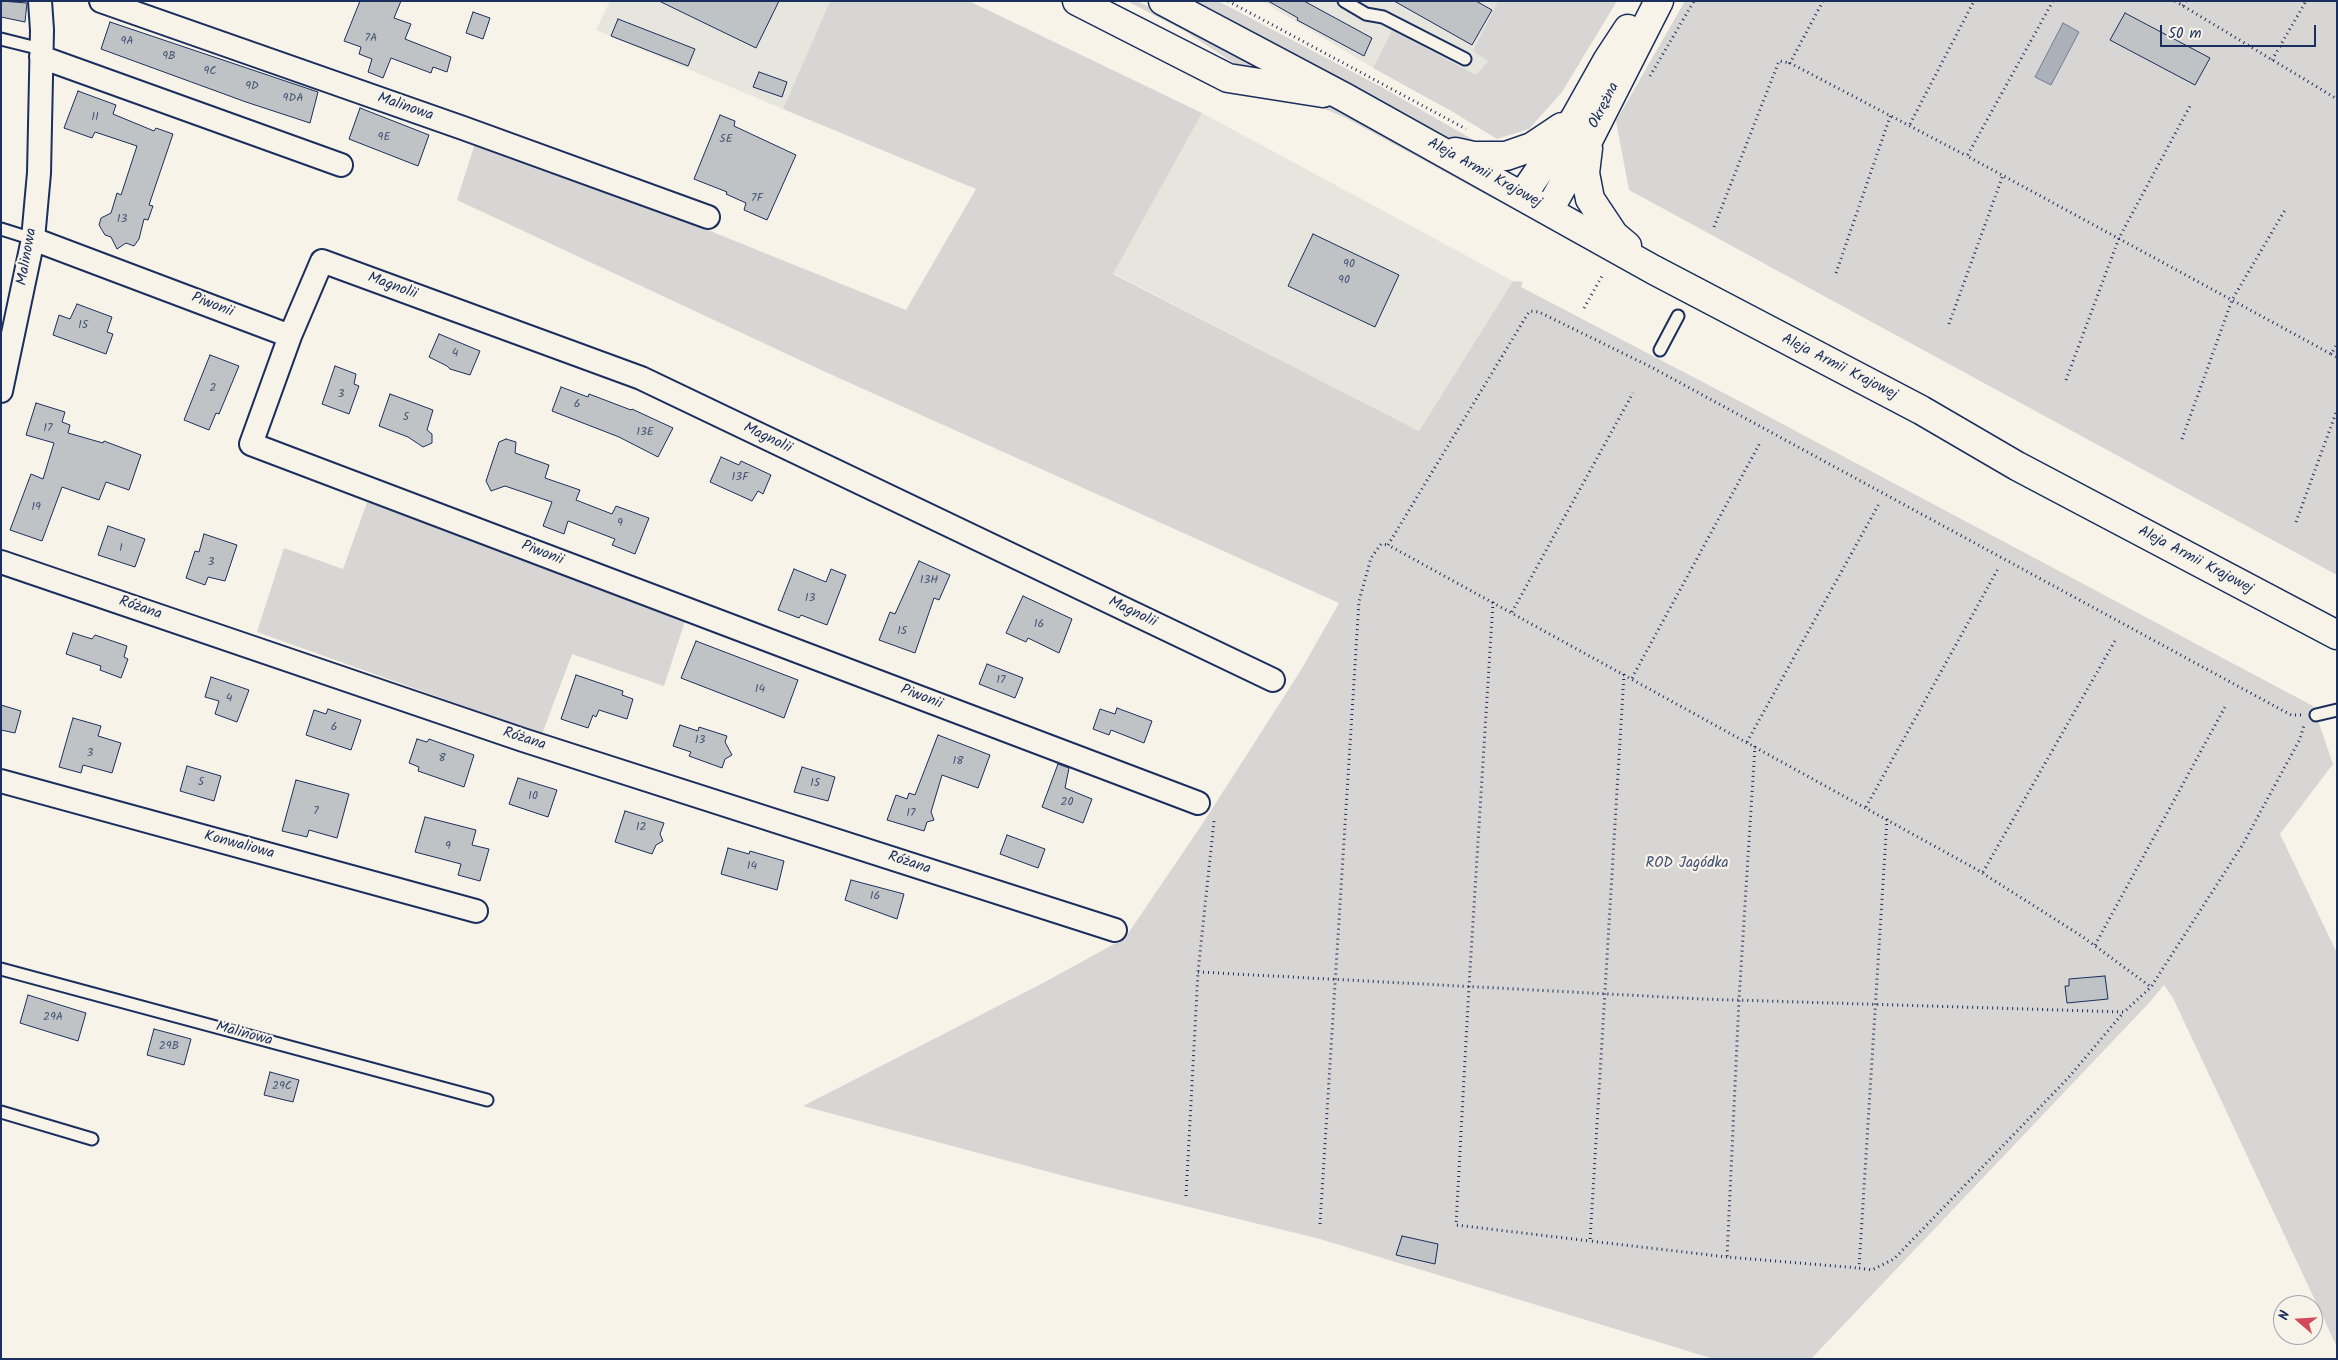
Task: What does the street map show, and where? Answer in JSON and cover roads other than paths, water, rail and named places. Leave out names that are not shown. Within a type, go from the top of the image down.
[{"type":"street","name":"Malinowa","points":[[1,391],[33,239],[39,173],[40,1]]},
{"type":"street","name":"Malinowa","points":[[101,1],[463,128],[708,217]]},
{"type":"street","name":"Aleja Armii Krajowej","points":[[1077,1],[1228,78],[1344,96]]},
{"type":"street","name":"Aleja Armii Krajowej","points":[[1163,1],[1344,96],[1654,270],[1921,410],[2017,466],[2337,635]]},
{"type":"street","name":"Okrężna","points":[[1582,127],[1607,61],[1646,1]]},
{"type":"street","name":"Okrężna","points":[[1536,203],[1660,1]]},
{"type":"street","points":[[41,53],[341,165]]},
{"type":"street","points":[[1434,148],[1472,156],[1506,156],[1582,127],[1585,173],[1590,199],[1614,234],[1654,270]]},
{"type":"street","name":"Piwonii","points":[[33,239],[290,336],[251,444],[1198,803]]},
{"type":"street","name":"Magnolii","points":[[290,336],[322,262],[641,378],[1273,680]]},
{"type":"street","name":"Różana","points":[[1,562],[523,740],[1115,930]]},
{"type":"street","name":"Konwaliowa","points":[[1,780],[476,911]]},
{"type":"lane","points":[[1344,1],[1366,14],[1383,17],[1465,59]]},
{"type":"lane","points":[[1,39],[41,53]]},
{"type":"lane","points":[[1,229],[33,239]]},
{"type":"lane","points":[[1660,350],[1678,316]]},
{"type":"lane","points":[[2312,715],[2337,710]]},
{"type":"lane","name":"Malinowa","points":[[1,969],[487,1100]]},
{"type":"lane","points":[[1,1112],[92,1139]]},
{"type":"park label","name":"ROD Jagódka","points":[[1687,864]]}]
